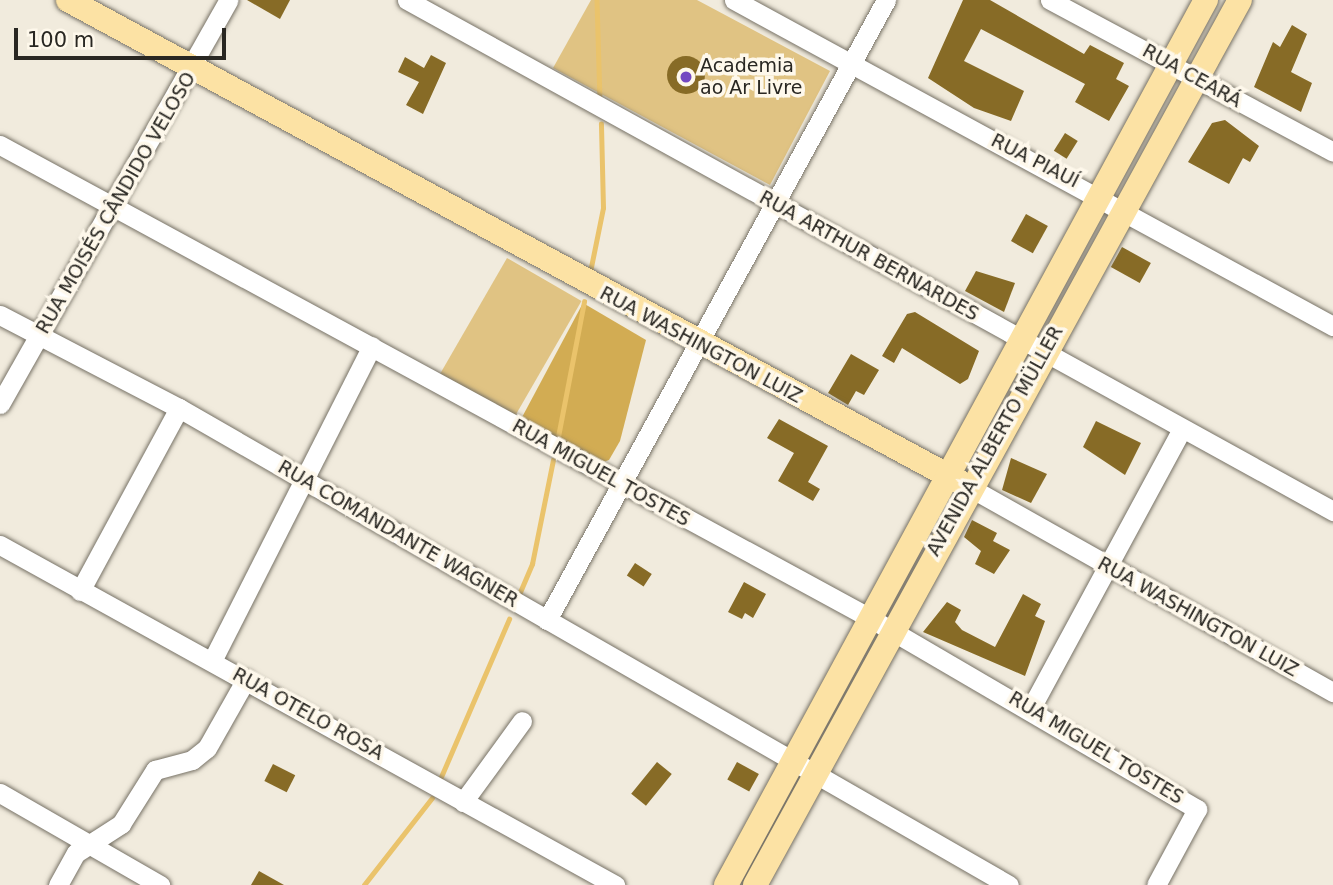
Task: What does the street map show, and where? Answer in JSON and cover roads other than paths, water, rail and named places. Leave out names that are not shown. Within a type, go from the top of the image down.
[{"type":"main road","name":"RUA WASHINGTON LUIZ","points":[[68,0],[196,65],[698,346],[959,481]]},
{"type":"main road","name":"AVENIDA ALBERTO MÜLLER","points":[[755,885],[817,778],[892,631],[1020,341],[1098,193],[1206,0]]},
{"type":"main road","name":"AVENIDA ALBERTO MÜLLER","points":[[732,883],[792,762],[870,618],[1042,353],[1240,0]]},
{"type":"street","name":"RUA MOISÉS CÂNDIDO VELOSO","points":[[0,404],[196,65],[229,0]]},
{"type":"street","name":"RUA ARTHUR BERNARDES","points":[[407,0],[775,202],[1020,341],[1333,511]]},
{"type":"street","name":"RUA PIAUÍ","points":[[734,0],[851,65],[1098,193],[1333,326]]},
{"type":"street","points":[[547,620],[886,0]]},
{"type":"street","name":"RUA CEARÁ","points":[[1050,0],[1333,152]]},
{"type":"street","name":"RUA MIGUEL TOSTES","points":[[0,145],[114,203],[620,485],[870,618],[1031,708],[1197,809],[1156,885]]},
{"type":"street","name":"RUA COMANDANTE WAGNER","points":[[0,315],[178,408],[817,778],[1009,885]]},
{"type":"street","points":[[212,661],[276,543],[372,346]]},
{"type":"street","points":[[80,591],[178,408]]},
{"type":"street","points":[[1031,708],[1182,429]]},
{"type":"street","name":"RUA WASHINGTON LUIZ","points":[[959,481],[1108,568],[1333,692]]},
{"type":"street","name":"RUA OTELO ROSA","points":[[0,545],[80,591],[246,678],[615,885]]},
{"type":"street","points":[[58,885],[87,844],[121,824],[155,770],[192,760],[207,748],[246,678]]},
{"type":"street","points":[[463,802],[522,721]]},
{"type":"street","points":[[0,793],[160,885]]},
{"type":"waterway","points":[[597,0],[600,99]]},
{"type":"waterway","points":[[590,272],[603,208],[601,124]]},
{"type":"waterway","points":[[557,442],[584,302]]},
{"type":"waterway","points":[[518,597],[532,564],[553,460]]},
{"type":"waterway","points":[[441,777],[509,619]]},
{"type":"waterway","points":[[364,885],[432,798]]},
{"type":"place","name":"Academia ao Ar Livre","points":[[686,77]]}]
